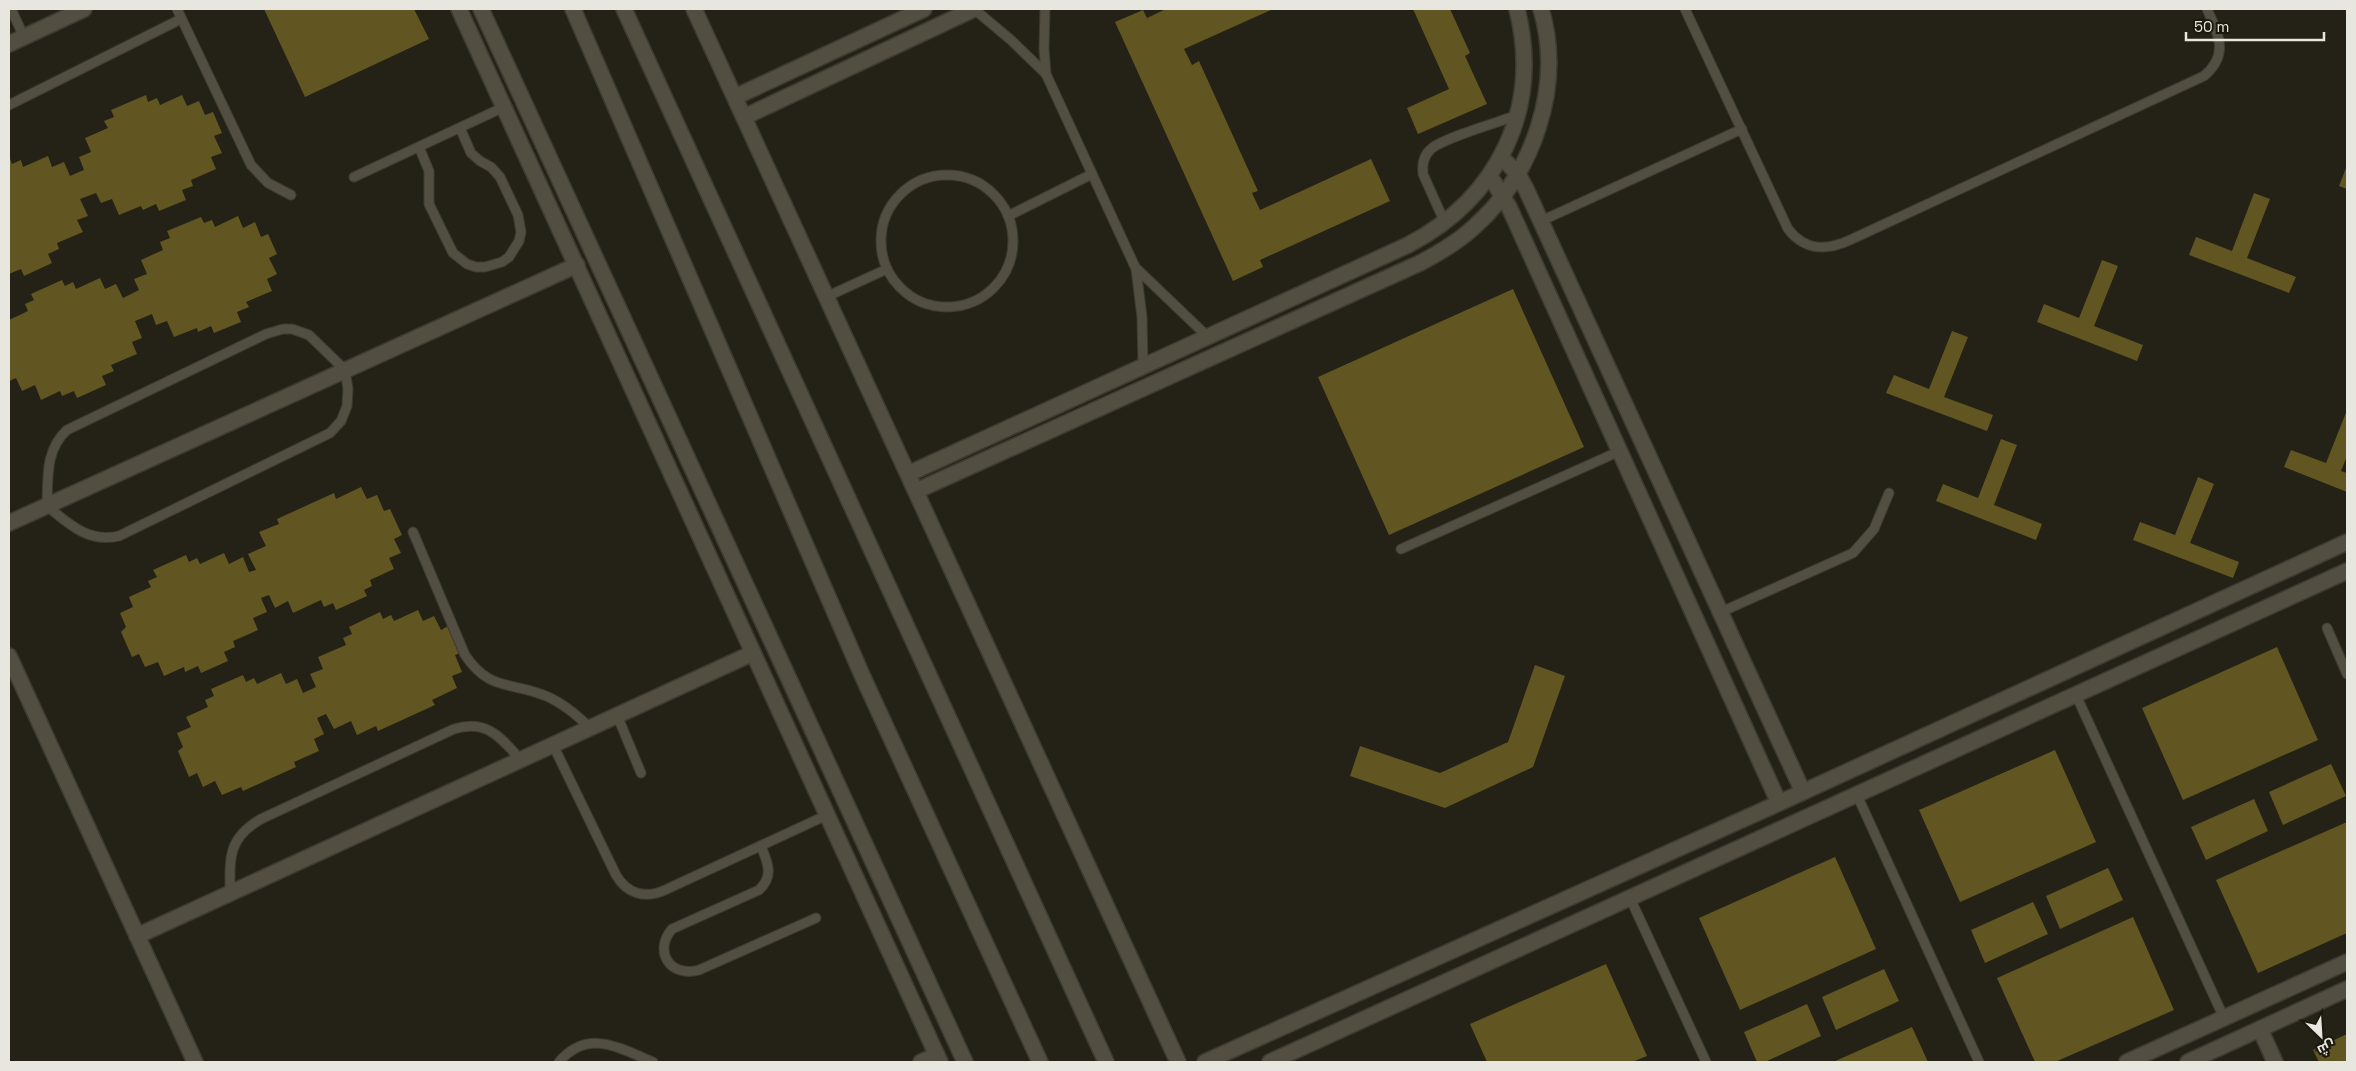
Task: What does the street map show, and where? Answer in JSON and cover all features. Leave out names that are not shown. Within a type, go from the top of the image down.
[{"type":"street","points":[[9,44],[84,9]]},
{"type":"street","points":[[459,9],[939,1059],[921,1062]]},
{"type":"street","points":[[480,9],[965,1062]]},
{"type":"street","points":[[573,9],[862,675],[1040,1062]]},
{"type":"street","points":[[624,9],[1106,1062]]},
{"type":"street","points":[[694,9],[1178,1062]]},
{"type":"street","points":[[735,96],[924,9]]},
{"type":"street","points":[[744,117],[974,9]]},
{"type":"street","points":[[908,474],[1408,245],[1445,223],[1477,193],[1490,176],[1501,157],[1518,115],[1525,70],[1524,48],[1517,9]]},
{"type":"street","points":[[916,492],[1420,263],[1468,232],[1503,196],[1518,174],[1537,131],[1547,84],[1546,36],[1541,9]]},
{"type":"street","points":[[1501,157],[1518,174],[1541,221],[1803,792]]},
{"type":"street","points":[[1490,176],[1503,196],[1779,803]]},
{"type":"street","points":[[9,523],[577,265]]},
{"type":"street","points":[[1205,1062],[1779,803],[2347,542]]},
{"type":"street","points":[[1270,1062],[2347,571]]},
{"type":"street","points":[[137,936],[753,653]]},
{"type":"street","points":[[9,656],[195,1062]]},
{"type":"street","points":[[1756,754],[1780,743]]},
{"type":"street","points":[[2127,1062],[2347,962]]},
{"type":"street","points":[[2188,1062],[2347,989]]},
{"type":"street","points":[[2260,1029],[2275,1062]]},
{"type":"lane","points":[[11,9],[24,37]]},
{"type":"lane","points":[[177,9],[251,164],[268,183],[291,195]]},
{"type":"lane","points":[[974,9],[1011,40],[1046,74]]},
{"type":"lane","points":[[1044,9],[1046,74],[1136,269],[1142,317],[1143,366]]},
{"type":"lane","points":[[1685,9],[1788,229],[1808,246],[1825,248],[1834,247],[2204,76],[2216,62],[2220,45],[2219,36],[2206,9]]},
{"type":"lane","points":[[9,105],[181,20]]},
{"type":"lane","points":[[354,177],[504,107]]},
{"type":"lane","points":[[1445,223],[1423,174],[1422,168],[1426,155],[1440,143],[1518,115]]},
{"type":"lane","points":[[419,147],[429,171],[429,204],[453,253],[467,264],[476,267],[484,268],[502,262],[509,257],[519,241],[521,232],[518,214],[500,177],[491,167],[471,153],[460,128]]},
{"type":"lane","points":[[1541,221],[1742,129]]},
{"type":"lane","points":[[946,174],[972,180],[994,194],[1008,216],[1013,243],[1006,269],[990,290],[967,304],[940,306],[914,298],[898,286],[887,269],[880,244],[884,217],[899,195],[920,180],[946,174]]},
{"type":"lane","points":[[1008,216],[1092,174]]},
{"type":"lane","points":[[826,297],[887,269]]},
{"type":"lane","points":[[1136,269],[1208,336]]},
{"type":"lane","points":[[283,329],[301,331],[316,341],[345,370],[348,389],[347,406],[341,421],[330,433],[128,532],[110,538],[91,536],[74,527],[47,506],[50,456],[56,442],[67,430],[266,334],[283,329]]},
{"type":"lane","points":[[1401,549],[1620,451]]},
{"type":"lane","points":[[1721,612],[1853,553],[1874,529],[1889,493]]},
{"type":"lane","points":[[413,532],[466,655],[475,668],[488,679],[498,684],[533,692],[558,702],[590,728]]},
{"type":"lane","points":[[2326,628],[2347,674]]},
{"type":"lane","points":[[2076,695],[2224,1018]]},
{"type":"lane","points":[[617,715],[641,773]]},
{"type":"lane","points":[[230,894],[232,850],[240,834],[246,828],[261,819],[454,729],[470,726],[487,729],[501,738],[521,760]]},
{"type":"lane","points":[[553,745],[616,875],[620,882],[633,892],[649,895],[658,894],[828,815]]},
{"type":"lane","points":[[1857,794],[1979,1062]]},
{"type":"lane","points":[[761,846],[769,868],[769,875],[764,886],[759,890],[672,928],[664,942],[668,962],[685,972],[699,970],[816,918]]},
{"type":"lane","points":[[1630,898],[1706,1062]]},
{"type":"lane","points":[[559,1062],[576,1048],[597,1043],[618,1047],[652,1062]]},
{"type":"building","points":[[264,9],[414,9],[429,39],[305,97]]},
{"type":"building","points":[[1166,9],[1273,9],[1184,49],[1192,65],[1199,61],[1258,191],[1252,193],[1260,210],[1371,159],[1390,201],[1260,260],[1263,267],[1233,281],[1115,22],[1143,10],[1147,18]]},
{"type":"building","points":[[1413,9],[1450,9],[1470,53],[1465,56],[1487,104],[1418,134],[1407,108],[1449,89]]},
{"type":"building","points":[[146,95],[148,102],[157,98],[160,105],[182,95],[187,106],[199,101],[205,115],[213,112],[222,133],[214,136],[222,153],[211,157],[216,169],[191,180],[193,186],[182,190],[186,200],[159,211],[156,204],[143,210],[141,206],[119,215],[112,199],[101,203],[96,193],[80,199],[88,216],[77,220],[83,232],[57,243],[59,249],[48,254],[52,263],[24,276],[21,269],[9,274],[9,156],[12,164],[21,160],[23,167],[48,156],[52,167],[64,162],[70,176],[84,170],[79,157],[91,152],[85,138],[108,128],[104,121],[114,117],[111,110]]},
{"type":"building","points":[[2347,169],[2347,189],[2339,186]]},
{"type":"building","points":[[2254,193],[2270,199],[2247,258],[2296,277],[2289,293],[2189,255],[2196,237],[2232,251]]},
{"type":"building","points":[[238,216],[243,228],[255,222],[261,237],[268,234],[277,254],[269,258],[277,274],[267,279],[272,291],[246,302],[249,307],[237,312],[241,322],[214,333],[211,326],[198,332],[197,328],[174,337],[167,321],[156,325],[152,314],[135,321],[142,338],[132,342],[137,354],[111,365],[114,371],[102,376],[106,385],[77,398],[74,391],[62,396],[60,391],[41,400],[35,385],[22,391],[16,378],[9,381],[9,320],[28,311],[25,304],[34,300],[31,294],[62,280],[65,286],[73,282],[76,289],[100,278],[105,289],[116,284],[123,298],[139,290],[134,279],[147,274],[141,260],[163,250],[160,242],[170,238],[167,231],[201,217],[204,223],[212,220],[215,227]]},
{"type":"building","points":[[2102,260],[2118,266],[2094,326],[2143,345],[2137,361],[2037,322],[2044,304],[2079,318]]},
{"type":"building","points":[[1513,289],[1584,447],[1389,535],[1318,377]]},
{"type":"building","points":[[1952,331],[1968,337],[1944,397],[1993,415],[1987,431],[1886,393],[1894,375],[1929,389]]},
{"type":"building","points":[[2347,410],[2347,456],[2341,471],[2347,473],[2347,492],[2284,467],[2291,450],[2326,463]]},
{"type":"building","points":[[2001,439],[2017,445],[1994,505],[2042,524],[2036,540],[1936,501],[1943,484],[1978,498]]},
{"type":"building","points":[[2198,477],[2214,484],[2190,543],[2239,562],[2233,578],[2133,540],[2140,522],[2175,535]]},
{"type":"building","points":[[361,487],[367,499],[377,495],[384,511],[390,509],[402,535],[394,539],[401,553],[389,558],[394,569],[370,580],[372,586],[364,590],[367,596],[336,610],[333,603],[324,607],[321,600],[293,613],[288,601],[275,608],[269,595],[261,598],[267,612],[253,618],[258,630],[233,641],[235,647],[224,652],[228,661],[201,673],[198,666],[185,672],[184,667],[164,676],[158,662],[145,667],[139,654],[132,657],[121,632],[126,627],[120,613],[133,607],[129,597],[151,587],[148,581],[157,577],[153,570],[186,555],[189,562],[197,558],[200,564],[224,553],[229,564],[243,557],[249,572],[256,570],[248,554],[266,546],[259,532],[279,524],[277,519],[334,493],[336,499]]},
{"type":"building","points":[[418,610],[423,621],[434,616],[441,630],[448,626],[460,653],[455,655],[462,672],[452,676],[457,688],[432,700],[435,705],[378,731],[376,726],[357,735],[351,721],[334,729],[326,714],[317,718],[324,734],[314,739],[319,751],[294,762],[296,767],[243,791],[241,787],[222,795],[215,781],[203,787],[197,773],[189,777],[178,751],[183,747],[177,733],[191,727],[186,717],[208,707],[205,700],[214,696],[211,689],[243,675],[246,682],[254,678],[257,684],[281,673],[286,684],[297,679],[303,693],[316,687],[310,674],[323,669],[318,657],[346,645],[343,638],[352,634],[349,627],[380,612],[383,619],[391,615],[394,621]]},
{"type":"building","points":[[2277,647],[2318,740],[2183,800],[2142,708]]},
{"type":"building","points":[[1535,665],[1565,676],[1533,767],[1445,808],[1350,776],[1360,746],[1440,773],[1508,742]]},
{"type":"building","points":[[2055,750],[2096,842],[1960,902],[1919,810]]},
{"type":"building","points":[[2331,764],[2346,796],[2283,825],[2269,792]]},
{"type":"building","points":[[2254,799],[2268,831],[2206,860],[2191,827]]},
{"type":"building","points":[[2347,822],[2347,933],[2258,973],[2216,880]]},
{"type":"building","points":[[1835,857],[1876,949],[1740,1010],[1699,918]]},
{"type":"building","points":[[2108,868],[2123,900],[2060,929],[2046,896]]},
{"type":"building","points":[[2033,902],[2048,934],[1985,963],[1971,930]]},
{"type":"building","points":[[2133,917],[2174,1010],[2055,1062],[2035,1062],[1997,978]]},
{"type":"building","points":[[1606,964],[1647,1056],[1632,1062],[1487,1062],[1470,1024]]},
{"type":"building","points":[[1884,969],[1899,1001],[1836,1030],[1822,997]]},
{"type":"building","points":[[1807,1004],[1821,1036],[1765,1062],[1757,1062],[1744,1032]]},
{"type":"building","points":[[1912,1027],[1928,1062],[1833,1062]]},
{"type":"building","points":[[2347,1034],[2347,1062],[2319,1062],[2313,1050]]}]
